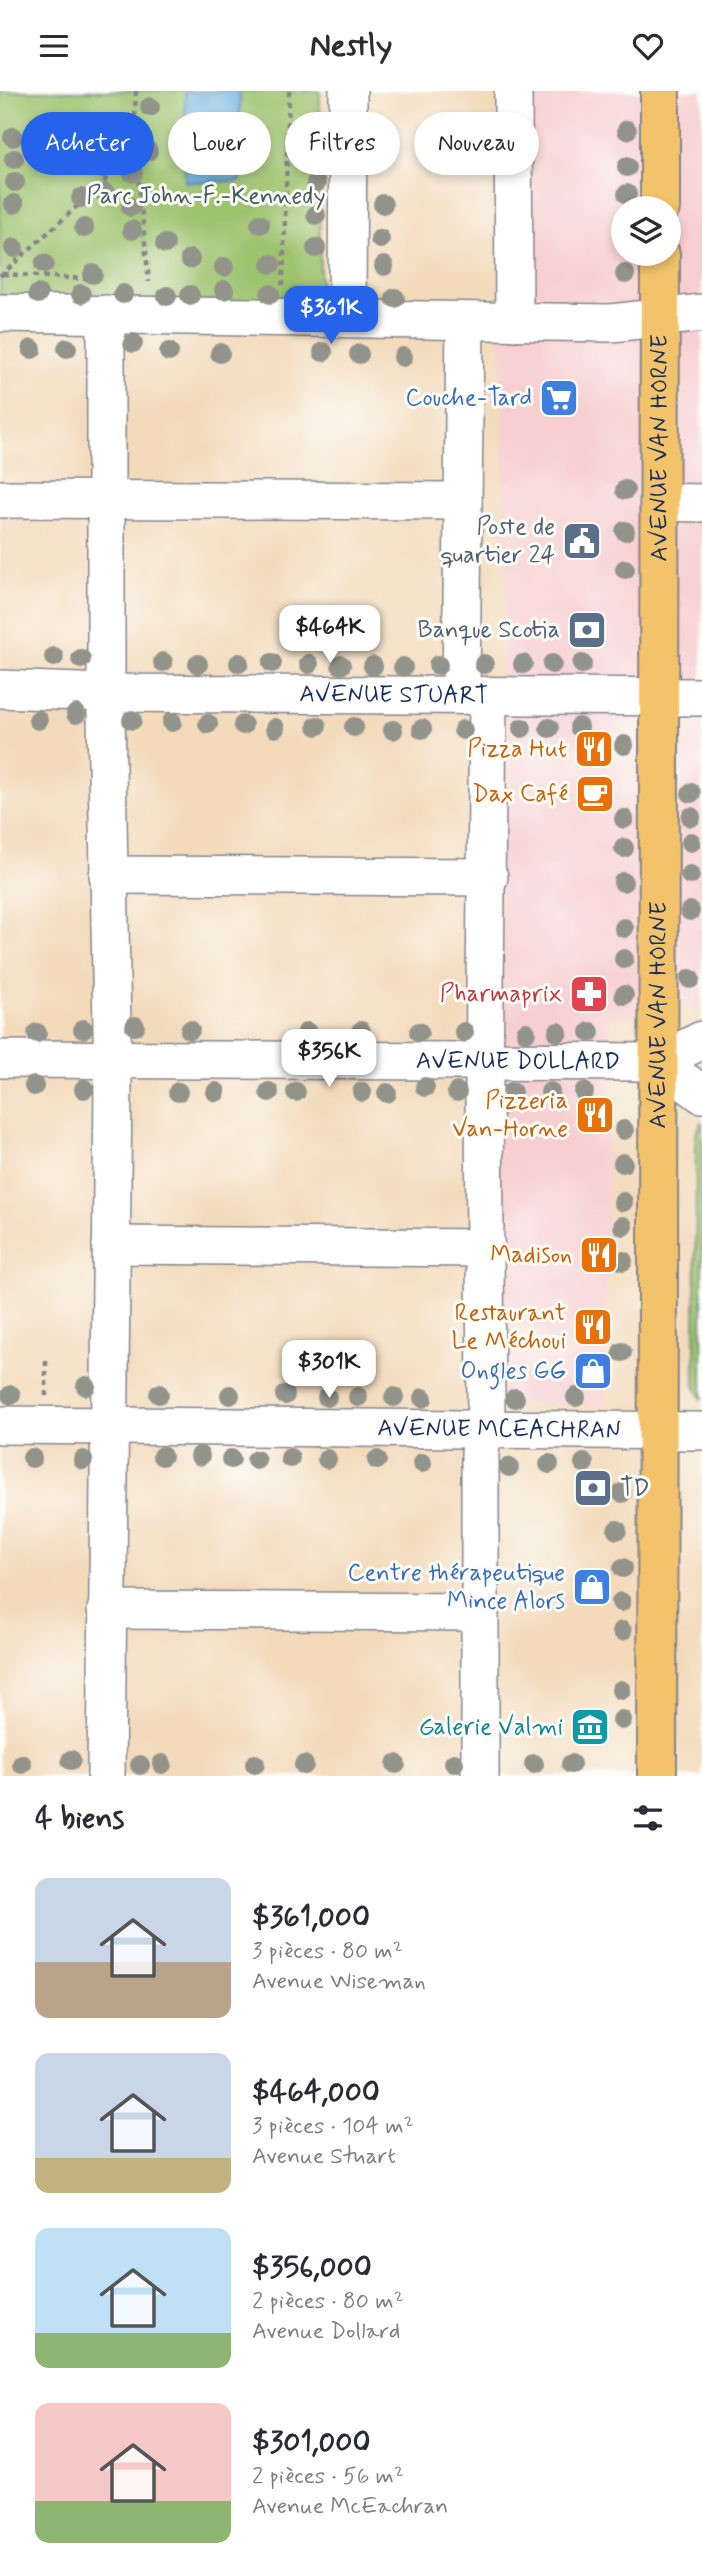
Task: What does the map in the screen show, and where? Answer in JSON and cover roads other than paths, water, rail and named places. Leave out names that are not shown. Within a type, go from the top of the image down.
[{"type":"main road","points":[[660,91],[660,196]]},
{"type":"main road","name":"AVENUE VAN HORNE","points":[[657,1776],[660,266]]},
{"type":"street","points":[[347,318],[348,91]]},
{"type":"street","points":[[513,91],[514,322]]},
{"type":"street","points":[[106,1776],[112,1059],[106,693],[108,297]]},
{"type":"street","points":[[0,313],[108,297],[347,318],[465,322],[611,323],[702,313]]},
{"type":"street","points":[[465,322],[463,501],[474,695],[489,877],[485,1061],[486,1408],[482,1430],[479,1612],[480,1776]]},
{"type":"street","points":[[0,499],[463,501]]},
{"type":"street","points":[[659,502],[702,503]]},
{"type":"street","name":"AVENUE STUART","points":[[0,689],[106,693],[702,697]]},
{"type":"street","points":[[108,875],[489,877]]},
{"type":"street","points":[[702,1040],[658,1062],[702,1094]]},
{"type":"street","name":"AVENUE DOLLARD","points":[[0,1059],[658,1062]]},
{"type":"street","points":[[111,1245],[486,1248]]},
{"type":"street","name":"AVENUE MCEACHRAN","points":[[0,1425],[702,1431]]},
{"type":"street","points":[[106,1610],[479,1612]]},
{"type":"water","points":[[185,91],[240,91],[240,112],[185,112]]},
{"type":"water","points":[[185,175],[240,175],[240,181],[185,182]]},
{"type":"place","name":"Couche-Tard","points":[[559,398]]},
{"type":"place","name":"Poste de quartier 24","points":[[582,541]]},
{"type":"place","name":"Banque Scotia","points":[[587,630]]},
{"type":"place","name":"Pizza Hut","points":[[594,749]]},
{"type":"place","name":"Dax Café","points":[[595,794]]},
{"type":"place","name":"Pharmaprix","points":[[589,994]]},
{"type":"place","name":"Pizzeria Van-Horne","points":[[595,1115]]},
{"type":"place","name":"Madison","points":[[599,1255]]},
{"type":"place","name":"Restaurant Le Méchoui","points":[[593,1327]]},
{"type":"place","name":"Ongles GG","points":[[593,1371]]},
{"type":"place","name":"TD","points":[[593,1488]]},
{"type":"place","name":"Centre thérapeutique Mince Alors","points":[[592,1587]]},
{"type":"place","name":"Galerie Valmi","points":[[590,1727]]},
{"type":"park label","name":"Parc John-F.-Kennedy","points":[[206,196]]}]
